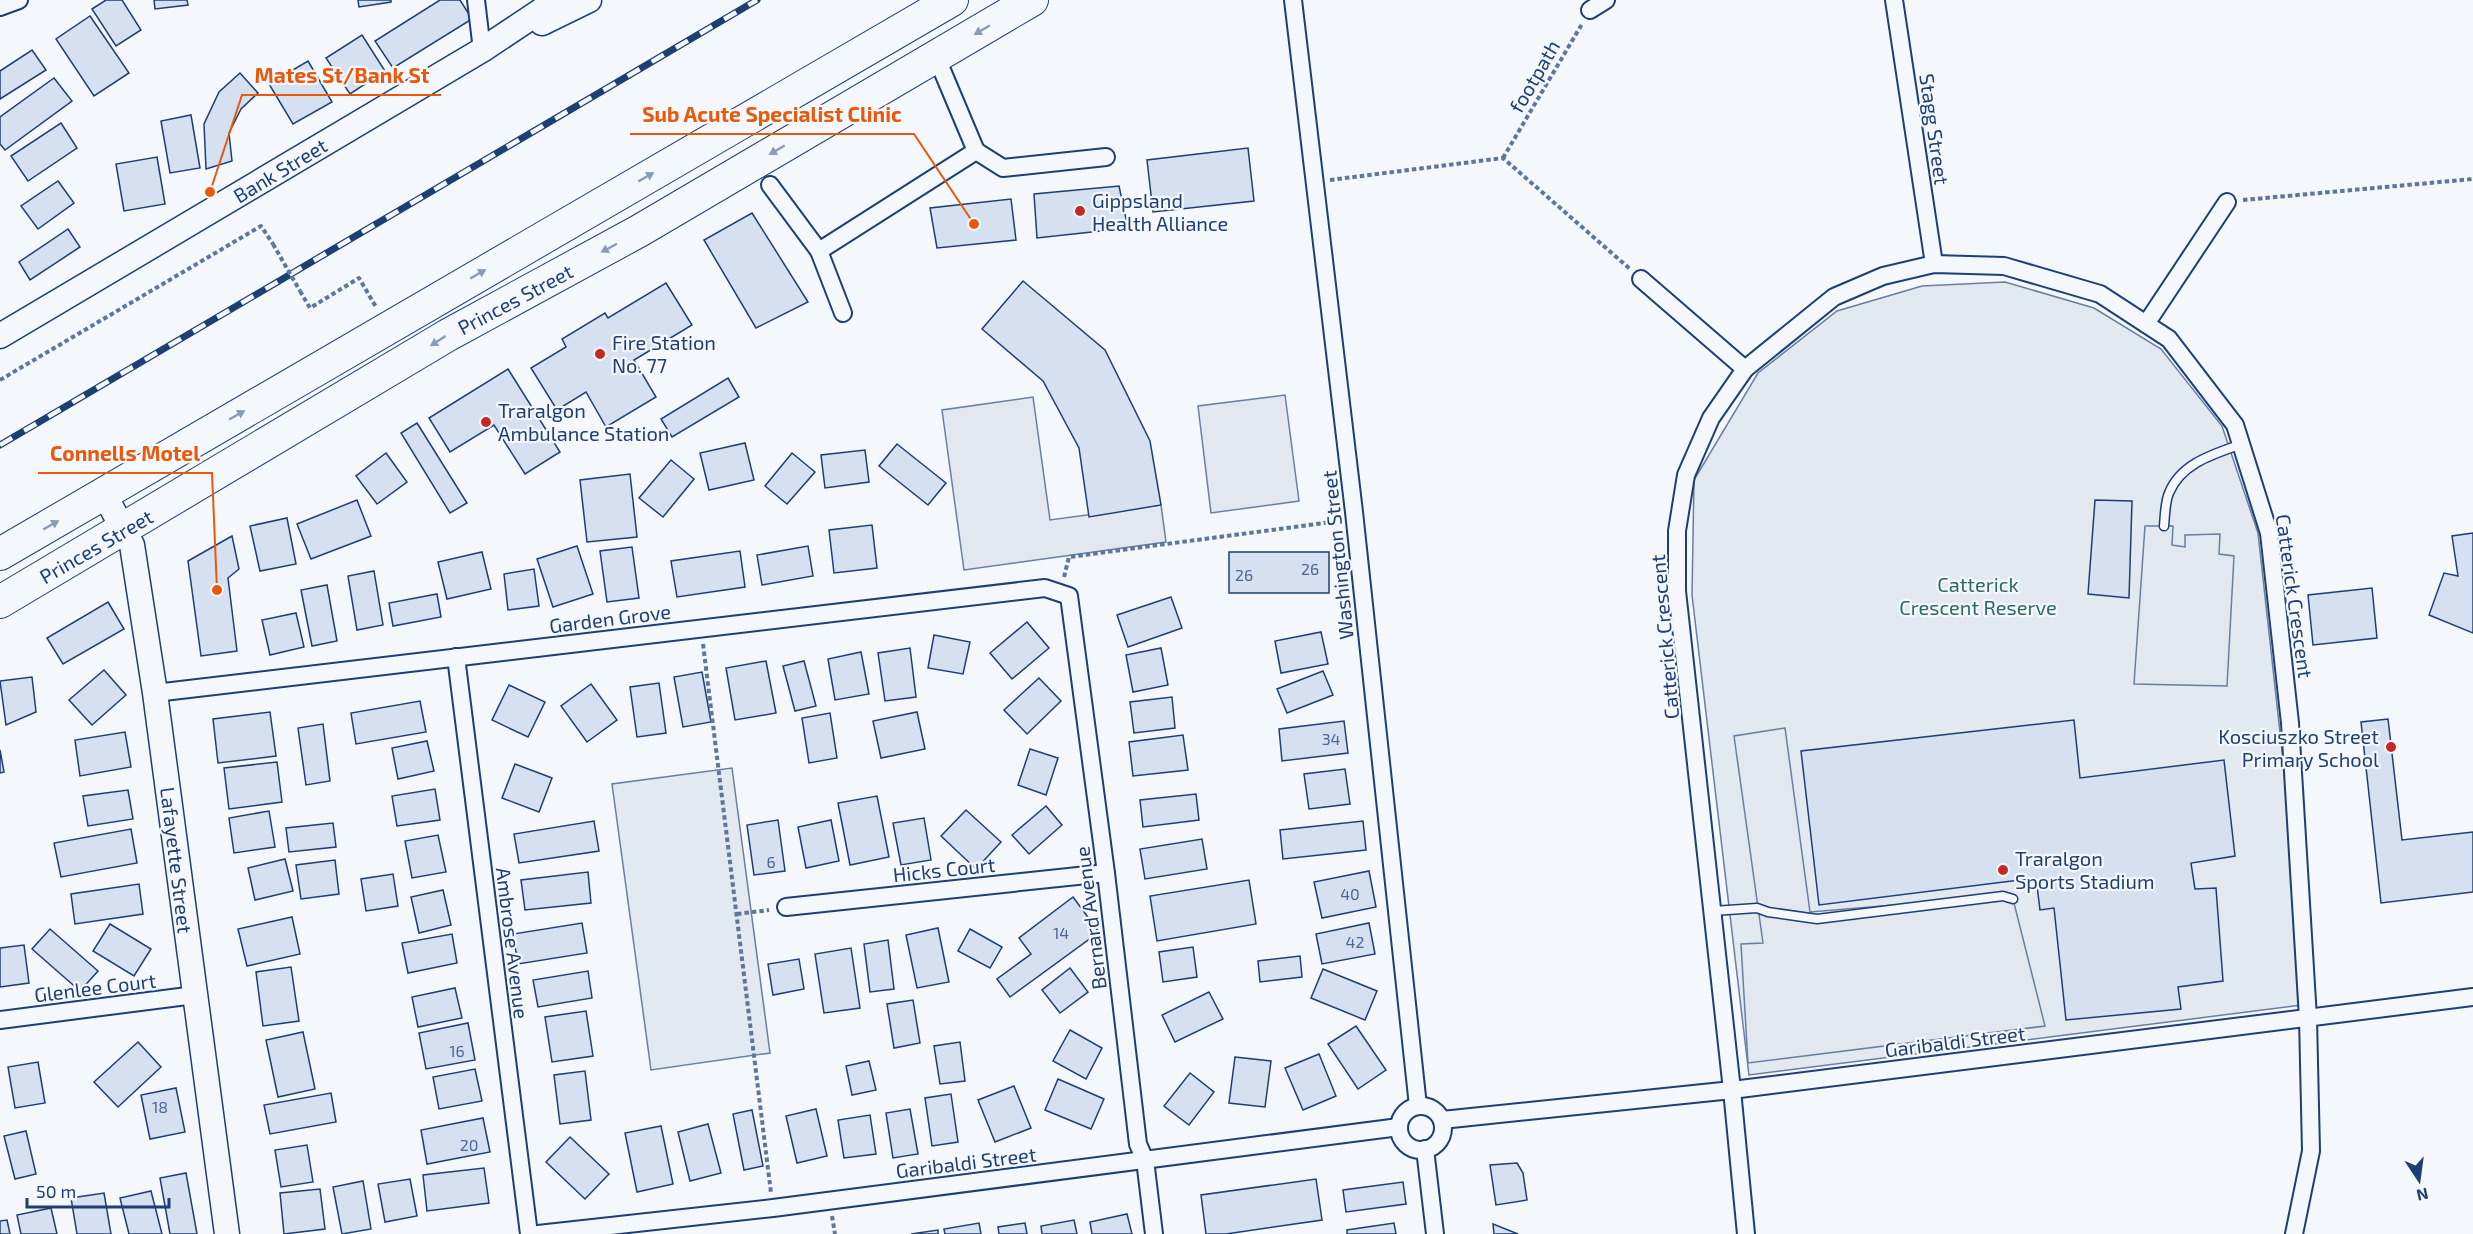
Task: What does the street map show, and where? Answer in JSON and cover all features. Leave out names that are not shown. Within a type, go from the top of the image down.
[{"type":"highway","name":"Princes Street","points":[[0,554],[952,0]]},
{"type":"highway","name":"Princes Street","points":[[0,602],[448,335],[639,231],[1032,0]]},
{"type":"main road","name":"Bank Street","points":[[0,336],[482,50],[557,0]]},
{"type":"main road","points":[[482,50],[589,0]]},
{"type":"main road","name":"Lafayette Street","points":[[104,494],[132,545],[155,693],[227,1234]]},
{"type":"street","points":[[0,7],[19,0]]},
{"type":"street","points":[[476,0],[482,50]]},
{"type":"street","name":"Washington Street","points":[[1293,0],[1354,519],[1418,1106]]},
{"type":"street","points":[[1590,10],[1606,0]]},
{"type":"street","name":"Stagg Street","points":[[1894,0],[1934,264]]},
{"type":"street","points":[[936,57],[976,151],[1003,168],[1106,157]]},
{"type":"street","points":[[819,251],[976,151]]},
{"type":"street","points":[[770,184],[819,251],[843,313]]},
{"type":"street","points":[[2146,324],[2227,202]]},
{"type":"street","name":"Catterick Crescent","points":[[1746,1234],[1677,591],[1677,531],[1686,475],[1711,418],[1745,369],[1834,297],[1883,276],[1934,264],[2004,266],[2100,294],[2169,339],[2235,425],[2269,533],[2290,723],[2308,1018],[2311,1150],[2294,1234]]},
{"type":"street","points":[[1641,279],[1745,369]]},
{"type":"street","name":"Garden Grove","points":[[155,693],[1045,588],[1065,595]]},
{"type":"street","name":"Bernard Avenue","points":[[1065,595],[1106,873],[1138,1144],[1145,1160],[1154,1234]]},
{"type":"street","name":"Ambrose Avenue","points":[[456,657],[529,1234]]},
{"type":"street","name":"Hicks Court","points":[[786,907],[1106,873]]},
{"type":"street","name":"Glenlee Court","points":[[0,1020],[195,995]]},
{"type":"street","name":"Garibaldi Street","points":[[1442,1120],[1732,1090],[2473,997]]},
{"type":"street","points":[[1418,1106],[1433,1109],[1442,1120],[1444,1128],[1438,1142],[1425,1149],[1410,1146],[1400,1134],[1399,1126],[1405,1113],[1418,1106]]},
{"type":"street","name":"Garibaldi Street","points":[[538,1234],[773,1208],[1399,1126]]},
{"type":"street","points":[[1425,1149],[1434,1234]]},
{"type":"lane","points":[[2164,526],[2168,494],[2179,474],[2207,456],[2241,444]]},
{"type":"lane","points":[[1713,911],[1757,908],[1768,912],[1817,919],[2002,896],[2013,899]]},
{"type":"path","name":"footpath","points":[[1503,158],[1590,10]]},
{"type":"path","points":[[1314,182],[1503,158],[1641,279]]},
{"type":"path","points":[[2227,202],[2473,178]]},
{"type":"path","points":[[0,380],[261,226],[309,308],[359,278],[381,314]]},
{"type":"path","points":[[1065,595],[1069,557],[1354,519]]},
{"type":"path","points":[[701,628],[773,1208]]},
{"type":"path","points":[[737,914],[786,907]]},
{"type":"green space","name":"Catterick Crescent Reserve","points":[[2005,282],[2094,308],[2161,349],[2222,426],[2258,533],[2310,1004],[1749,1075],[1692,595],[1694,480],[1758,373],[1837,311],[1922,286]]},
{"type":"green space","points":[[732,768],[770,1053],[651,1070],[612,784]]},
{"type":"shaded area","points":[[1285,395],[1299,501],[1211,513],[1198,406]]},
{"type":"shaded area","points":[[1033,397],[1050,520],[1161,505],[1166,542],[964,570],[942,410]]},
{"type":"shaded area","points":[[2145,526],[2173,526],[2172,545],[2185,547],[2185,535],[2220,534],[2219,554],[2234,556],[2227,686],[2134,684]]},
{"type":"shaded area","points":[[1785,728],[1810,912],[2003,896],[2013,899],[2045,1026],[1748,1063],[1741,944],[1763,943],[1734,736]]},
{"type":"building","points":[[106,0],[122,0],[141,30],[116,46],[92,9]]},
{"type":"building","points":[[154,0],[187,0],[188,5],[155,9]]},
{"type":"building","points":[[358,0],[391,0],[391,2],[359,7]]},
{"type":"building","points":[[440,0],[460,0],[472,19],[393,68],[375,41]]},
{"type":"building","points":[[90,16],[129,73],[94,96],[56,39]]},
{"type":"building","points":[[362,35],[385,71],[350,94],[326,58]]},
{"type":"building","points":[[32,50],[46,70],[0,99],[0,71]]},
{"type":"building","points":[[308,61],[332,102],[293,124],[269,84]]},
{"type":"building","points":[[240,73],[258,93],[241,109],[229,133],[232,161],[206,169],[204,124],[219,92]]},
{"type":"building","points":[[54,78],[72,101],[5,150],[0,144],[0,117]]},
{"type":"building","points":[[191,115],[200,168],[170,173],[161,121]]},
{"type":"building","points":[[61,123],[77,148],[28,181],[11,156]]},
{"type":"building","points":[[1248,148],[1254,201],[1153,212],[1147,160]]},
{"type":"building","points":[[157,157],[165,204],[124,211],[116,164]]},
{"type":"building","points":[[58,181],[74,203],[38,229],[21,206]]},
{"type":"building","name":"Gippsland Health Alliance","points":[[1119,186],[1128,228],[1037,238],[1034,194]]},
{"type":"building","points":[[1011,199],[1016,240],[937,248],[930,208]]},
{"type":"building","points":[[752,213],[808,302],[756,328],[704,240]]},
{"type":"building","points":[[68,229],[80,247],[30,280],[19,262]]},
{"type":"building","points":[[1023,281],[1105,350],[1150,441],[1161,505],[1089,517],[1079,448],[1043,381],[982,329]]},
{"type":"building","name":"Fire Station No. 77","points":[[666,283],[692,325],[634,360],[656,397],[606,427],[586,392],[557,410],[531,368],[566,347],[562,339],[605,313],[608,318]]},
{"type":"building","name":"Traralgon Ambulance Station","points":[[508,369],[560,452],[525,474],[494,425],[450,452],[429,418]]},
{"type":"building","points":[[728,378],[739,397],[672,437],[661,419]]},
{"type":"building","points":[[417,423],[467,503],[450,513],[401,433]]},
{"type":"building","points":[[745,443],[754,480],[709,490],[700,453]]},
{"type":"building","points":[[897,444],[946,483],[928,505],[879,466]]},
{"type":"building","points":[[865,450],[869,482],[825,488],[821,455]]},
{"type":"building","points":[[386,453],[407,482],[377,504],[356,476]]},
{"type":"building","points":[[792,453],[815,472],[787,504],[765,486]]},
{"type":"building","points":[[671,460],[694,479],[663,517],[639,498]]},
{"type":"building","points":[[630,474],[637,537],[587,542],[580,480]]},
{"type":"building","points":[[357,500],[371,536],[311,559],[297,524]]},
{"type":"building","points":[[2095,500],[2132,501],[2129,598],[2088,594]]},
{"type":"building","points":[[287,518],[296,564],[260,571],[250,526]]},
{"type":"building","points":[[872,525],[877,568],[834,573],[829,530]]},
{"type":"building","points":[[2473,533],[2473,633],[2429,615],[2444,573],[2458,576],[2452,536]]},
{"type":"building","points":[[232,536],[239,569],[228,578],[237,651],[201,656],[188,561]]},
{"type":"building","points":[[577,546],[593,594],[553,607],[537,559]]},
{"type":"building","points":[[808,546],[813,576],[762,585],[757,555]]},
{"type":"building","points":[[632,547],[639,598],[607,602],[600,551]]},
{"type":"building","points":[[740,551],[745,587],[677,597],[671,561]]},
{"type":"building","points":[[482,552],[491,589],[447,599],[438,562]]},
{"type":"building","points":[[1229,552],[1329,552],[1329,593],[1229,593]]},
{"type":"building","points":[[534,569],[539,606],[508,610],[504,574]]},
{"type":"building","points":[[374,571],[383,625],[357,630],[348,576]]},
{"type":"building","points":[[327,585],[337,641],[312,646],[301,590]]},
{"type":"building","points":[[2372,588],[2377,638],[2313,645],[2308,595]]},
{"type":"building","points":[[437,594],[441,617],[393,626],[389,603]]},
{"type":"building","points":[[1171,597],[1182,628],[1128,647],[1117,615]]},
{"type":"building","points":[[108,602],[124,629],[63,664],[47,638]]},
{"type":"building","points":[[296,613],[304,647],[270,655],[262,620]]},
{"type":"building","points":[[1027,622],[1049,648],[1012,679],[990,653]]},
{"type":"building","points":[[1321,632],[1328,664],[1281,673],[1275,641]]},
{"type":"building","points":[[934,635],[970,642],[963,674],[928,668]]},
{"type":"building","points":[[910,648],[916,697],[885,701],[878,653]]},
{"type":"building","points":[[1161,648],[1168,685],[1133,692],[1126,655]]},
{"type":"building","points":[[861,652],[869,694],[835,700],[828,659]]},
{"type":"building","points":[[766,661],[776,713],[735,720],[726,668]]},
{"type":"building","points":[[804,661],[816,706],[795,711],[783,666]]},
{"type":"building","points":[[104,670],[126,695],[92,725],[69,700]]},
{"type":"building","points":[[1323,671],[1333,695],[1287,713],[1277,689]]},
{"type":"building","points":[[702,672],[711,722],[683,727],[674,677]]},
{"type":"building","points":[[32,677],[36,712],[6,725],[0,681]]},
{"type":"building","points":[[1039,678],[1061,701],[1027,734],[1004,710]]},
{"type":"building","points":[[659,683],[666,733],[637,737],[630,687]]},
{"type":"building","points":[[591,684],[617,720],[587,742],[561,706]]},
{"type":"building","points":[[509,685],[545,702],[528,737],[492,720]]},
{"type":"building","points":[[1172,697],[1175,728],[1134,733],[1130,702]]},
{"type":"building","points":[[420,701],[426,732],[356,744],[351,713]]},
{"type":"building","points":[[270,712],[276,756],[218,763],[213,719]]},
{"type":"building","points":[[917,712],[925,749],[881,758],[873,721]]},
{"type":"building","points":[[830,713],[837,758],[809,763],[802,718]]},
{"type":"building","points":[[2388,719],[2402,840],[2473,832],[2473,892],[2381,903],[2361,722]]},
{"type":"building","name":"Traralgon Sports Stadium","points":[[2074,720],[2080,778],[2224,760],[2235,856],[2191,863],[2195,889],[2216,888],[2223,981],[2178,987],[2181,1009],[2066,1020],[2054,908],[2040,910],[2036,878],[1819,905],[1801,751]]},
{"type":"building","points":[[1344,721],[1348,753],[1282,761],[1279,729]]},
{"type":"building","points":[[323,724],[330,781],[306,785],[298,728]]},
{"type":"building","points":[[125,732],[131,767],[80,776],[75,740]]},
{"type":"building","points":[[1183,735],[1188,770],[1133,776],[1129,742]]},
{"type":"building","points":[[427,741],[434,771],[398,779],[392,748]]},
{"type":"building","points":[[1030,749],[1058,758],[1046,795],[1018,785]]},
{"type":"building","points":[[0,750],[4,772],[0,773]]},
{"type":"building","points":[[277,762],[282,802],[229,809],[224,768]]},
{"type":"building","points":[[515,764],[552,778],[539,812],[502,798]]},
{"type":"building","points":[[1345,769],[1350,804],[1309,809],[1304,774]]},
{"type":"building","points":[[435,789],[440,820],[397,826],[392,796]]},
{"type":"building","points":[[128,790],[133,819],[88,826],[83,796]]},
{"type":"building","points":[[1196,794],[1199,820],[1143,827],[1140,800]]},
{"type":"building","points":[[877,796],[889,857],[850,865],[838,803]]},
{"type":"building","points":[[1046,806],[1062,825],[1029,854],[1012,835]]},
{"type":"building","points":[[966,810],[1001,842],[976,869],[941,836]]},
{"type":"building","points":[[269,811],[275,847],[234,853],[229,818]]},
{"type":"building","points":[[924,818],[931,860],[901,865],[893,823]]},
{"type":"building","points":[[778,820],[785,871],[754,875],[747,825]]},
{"type":"building","points":[[831,820],[839,861],[806,868],[798,827]]},
{"type":"building","points":[[594,821],[599,851],[519,863],[514,834]]},
{"type":"building","points":[[1363,821],[1366,850],[1283,859],[1280,830]]},
{"type":"building","points":[[333,823],[336,847],[289,852],[286,828]]},
{"type":"building","points":[[131,829],[137,863],[61,877],[54,843]]},
{"type":"building","points":[[438,835],[446,872],[412,878],[405,841]]},
{"type":"building","points":[[1202,839],[1207,869],[1145,879],[1140,849]]},
{"type":"building","points":[[285,859],[293,891],[255,900],[248,868]]},
{"type":"building","points":[[335,860],[339,894],[301,899],[296,865]]},
{"type":"building","points":[[1369,871],[1376,907],[1322,918],[1314,882]]},
{"type":"building","points":[[588,872],[591,903],[525,910],[521,880]]},
{"type":"building","points":[[393,874],[398,906],[366,911],[361,879]]},
{"type":"building","points":[[1249,880],[1256,924],[1157,941],[1150,896]]},
{"type":"building","points":[[139,884],[143,914],[75,924],[71,894]]},
{"type":"building","points":[[443,890],[451,925],[419,933],[411,897]]},
{"type":"building","points":[[1073,897],[1099,932],[1010,997],[997,979],[1031,954],[1019,938]]},
{"type":"building","points":[[292,917],[300,954],[247,966],[238,929]]},
{"type":"building","points":[[582,923],[587,953],[518,964],[513,934]]},
{"type":"building","points":[[1369,923],[1375,954],[1322,964],[1316,934]]},
{"type":"building","points":[[110,924],[151,949],[134,976],[93,951]]},
{"type":"building","points":[[938,928],[949,982],[917,988],[906,935]]},
{"type":"building","points":[[50,929],[98,971],[80,991],[32,949]]},
{"type":"building","points":[[970,929],[1002,947],[990,968],[958,951]]},
{"type":"building","points":[[452,934],[457,963],[408,973],[402,943]]},
{"type":"building","points":[[888,940],[894,989],[870,992],[864,944]]},
{"type":"building","points":[[24,945],[29,983],[0,987],[0,948]]},
{"type":"building","points":[[1193,947],[1197,977],[1163,982],[1159,952]]},
{"type":"building","points":[[851,948],[860,1008],[824,1013],[815,954]]},
{"type":"building","points":[[1300,956],[1302,977],[1260,982],[1258,961]]},
{"type":"building","points":[[799,959],[804,989],[773,995],[768,964]]},
{"type":"building","points":[[291,967],[299,1021],[263,1026],[256,972]]},
{"type":"building","points":[[1070,968],[1088,992],[1060,1013],[1042,990]]},
{"type":"building","points":[[1323,969],[1377,991],[1365,1020],[1311,998]]},
{"type":"building","points":[[588,971],[592,998],[538,1007],[533,980]]},
{"type":"building","points":[[455,988],[462,1018],[418,1027],[412,997]]},
{"type":"building","points":[[1209,992],[1223,1019],[1175,1042],[1162,1015]]},
{"type":"building","points":[[913,1000],[920,1043],[894,1048],[887,1004]]},
{"type":"building","points":[[586,1011],[593,1056],[552,1062],[545,1017]]},
{"type":"building","points":[[468,1023],[475,1060],[426,1069],[419,1033]]},
{"type":"building","points":[[1356,1026],[1386,1070],[1358,1089],[1328,1044]]},
{"type":"building","points":[[1070,1030],[1102,1048],[1086,1079],[1053,1061]]},
{"type":"building","points":[[303,1032],[315,1089],[278,1097],[266,1040]]},
{"type":"building","points":[[138,1042],[161,1067],[118,1107],[94,1082]]},
{"type":"building","points":[[960,1042],[965,1081],[940,1084],[934,1046]]},
{"type":"building","points":[[1319,1054],[1336,1096],[1303,1110],[1285,1068]]},
{"type":"building","points":[[1235,1057],[1271,1061],[1265,1107],[1229,1103]]},
{"type":"building","points":[[869,1061],[876,1090],[852,1095],[846,1066]]},
{"type":"building","points":[[38,1062],[45,1103],[15,1108],[8,1067]]},
{"type":"building","points":[[475,1069],[482,1101],[439,1109],[433,1077]]},
{"type":"building","points":[[585,1071],[591,1120],[560,1124],[554,1075]]},
{"type":"building","points":[[1190,1073],[1214,1092],[1189,1125],[1164,1106]]},
{"type":"building","points":[[1058,1079],[1104,1099],[1091,1129],[1045,1110]]},
{"type":"building","points":[[1014,1086],[1031,1128],[995,1142],[978,1100]]},
{"type":"building","points":[[176,1088],[185,1132],[150,1139],[141,1095]]},
{"type":"building","points":[[331,1093],[336,1122],[270,1134],[264,1105]]},
{"type":"building","points":[[951,1094],[958,1142],[932,1146],[925,1098]]},
{"type":"building","points":[[816,1109],[827,1156],[797,1163],[786,1116]]},
{"type":"building","points":[[910,1109],[918,1154],[893,1158],[886,1113]]},
{"type":"building","points":[[752,1110],[763,1166],[744,1170],[733,1114]]},
{"type":"building","points":[[870,1115],[876,1154],[844,1158],[838,1120]]},
{"type":"building","points":[[483,1118],[490,1152],[427,1164],[421,1130]]},
{"type":"building","points":[[708,1124],[721,1173],[690,1181],[678,1132]]},
{"type":"building","points":[[661,1126],[673,1184],[637,1192],[625,1133]]},
{"type":"building","points":[[26,1131],[36,1174],[15,1179],[4,1136]]},
{"type":"building","points":[[570,1137],[609,1174],[585,1199],[546,1162]]},
{"type":"building","points":[[307,1145],[313,1182],[281,1187],[275,1150]]},
{"type":"building","points":[[1517,1163],[1523,1173],[1527,1200],[1496,1205],[1490,1165]]},
{"type":"building","points":[[484,1168],[489,1203],[427,1211],[423,1175]]},
{"type":"building","points":[[186,1173],[197,1234],[170,1234],[160,1178]]},
{"type":"building","points":[[410,1179],[417,1216],[385,1222],[378,1184]]},
{"type":"building","points":[[1316,1179],[1322,1220],[1226,1234],[1206,1234],[1201,1195]]},
{"type":"building","points":[[363,1181],[371,1229],[342,1234],[333,1187]]},
{"type":"building","points":[[1403,1182],[1406,1204],[1346,1212],[1343,1190]]},
{"type":"building","points":[[320,1189],[325,1229],[284,1234],[280,1193]]},
{"type":"building","points":[[151,1191],[162,1234],[129,1234],[120,1198]]},
{"type":"building","points":[[104,1193],[111,1234],[77,1234],[71,1198]]},
{"type":"building","points":[[51,1208],[57,1234],[21,1234],[17,1215]]},
{"type":"building","points":[[1127,1214],[1132,1234],[1092,1234],[1090,1222]]},
{"type":"building","points":[[7,1220],[10,1234],[0,1234],[0,1221]]},
{"type":"building","points":[[1074,1220],[1077,1234],[1042,1234],[1041,1226]]},
{"type":"building","points":[[979,1223],[981,1234],[945,1234],[944,1229]]},
{"type":"building","points":[[1025,1223],[1027,1234],[999,1234],[998,1227]]},
{"type":"building","points":[[1394,1223],[1396,1234],[1347,1234],[1347,1230]]},
{"type":"building","points":[[1493,1224],[1518,1234],[1494,1234]]},
{"type":"building","points":[[938,1230],[938,1234],[911,1234]]},
{"type":"railway","points":[[0,445],[757,0]]},
{"type":"place","name":"Mates St/Bank St","points":[[210,192]]},
{"type":"place","name":"Gippsland Health Alliance","points":[[1080,211]]},
{"type":"place","name":"Sub Acute Specialist Clinic","points":[[974,224]]},
{"type":"place","name":"Fire Station No. 77","points":[[600,354]]},
{"type":"place","name":"Traralgon Ambulance Station","points":[[486,422]]},
{"type":"place","name":"Connells Motel","points":[[217,590]]},
{"type":"place","name":"Kosciuszko Street Primary School","points":[[2391,747]]},
{"type":"place","name":"Traralgon Sports Stadium","points":[[2003,870]]}]
